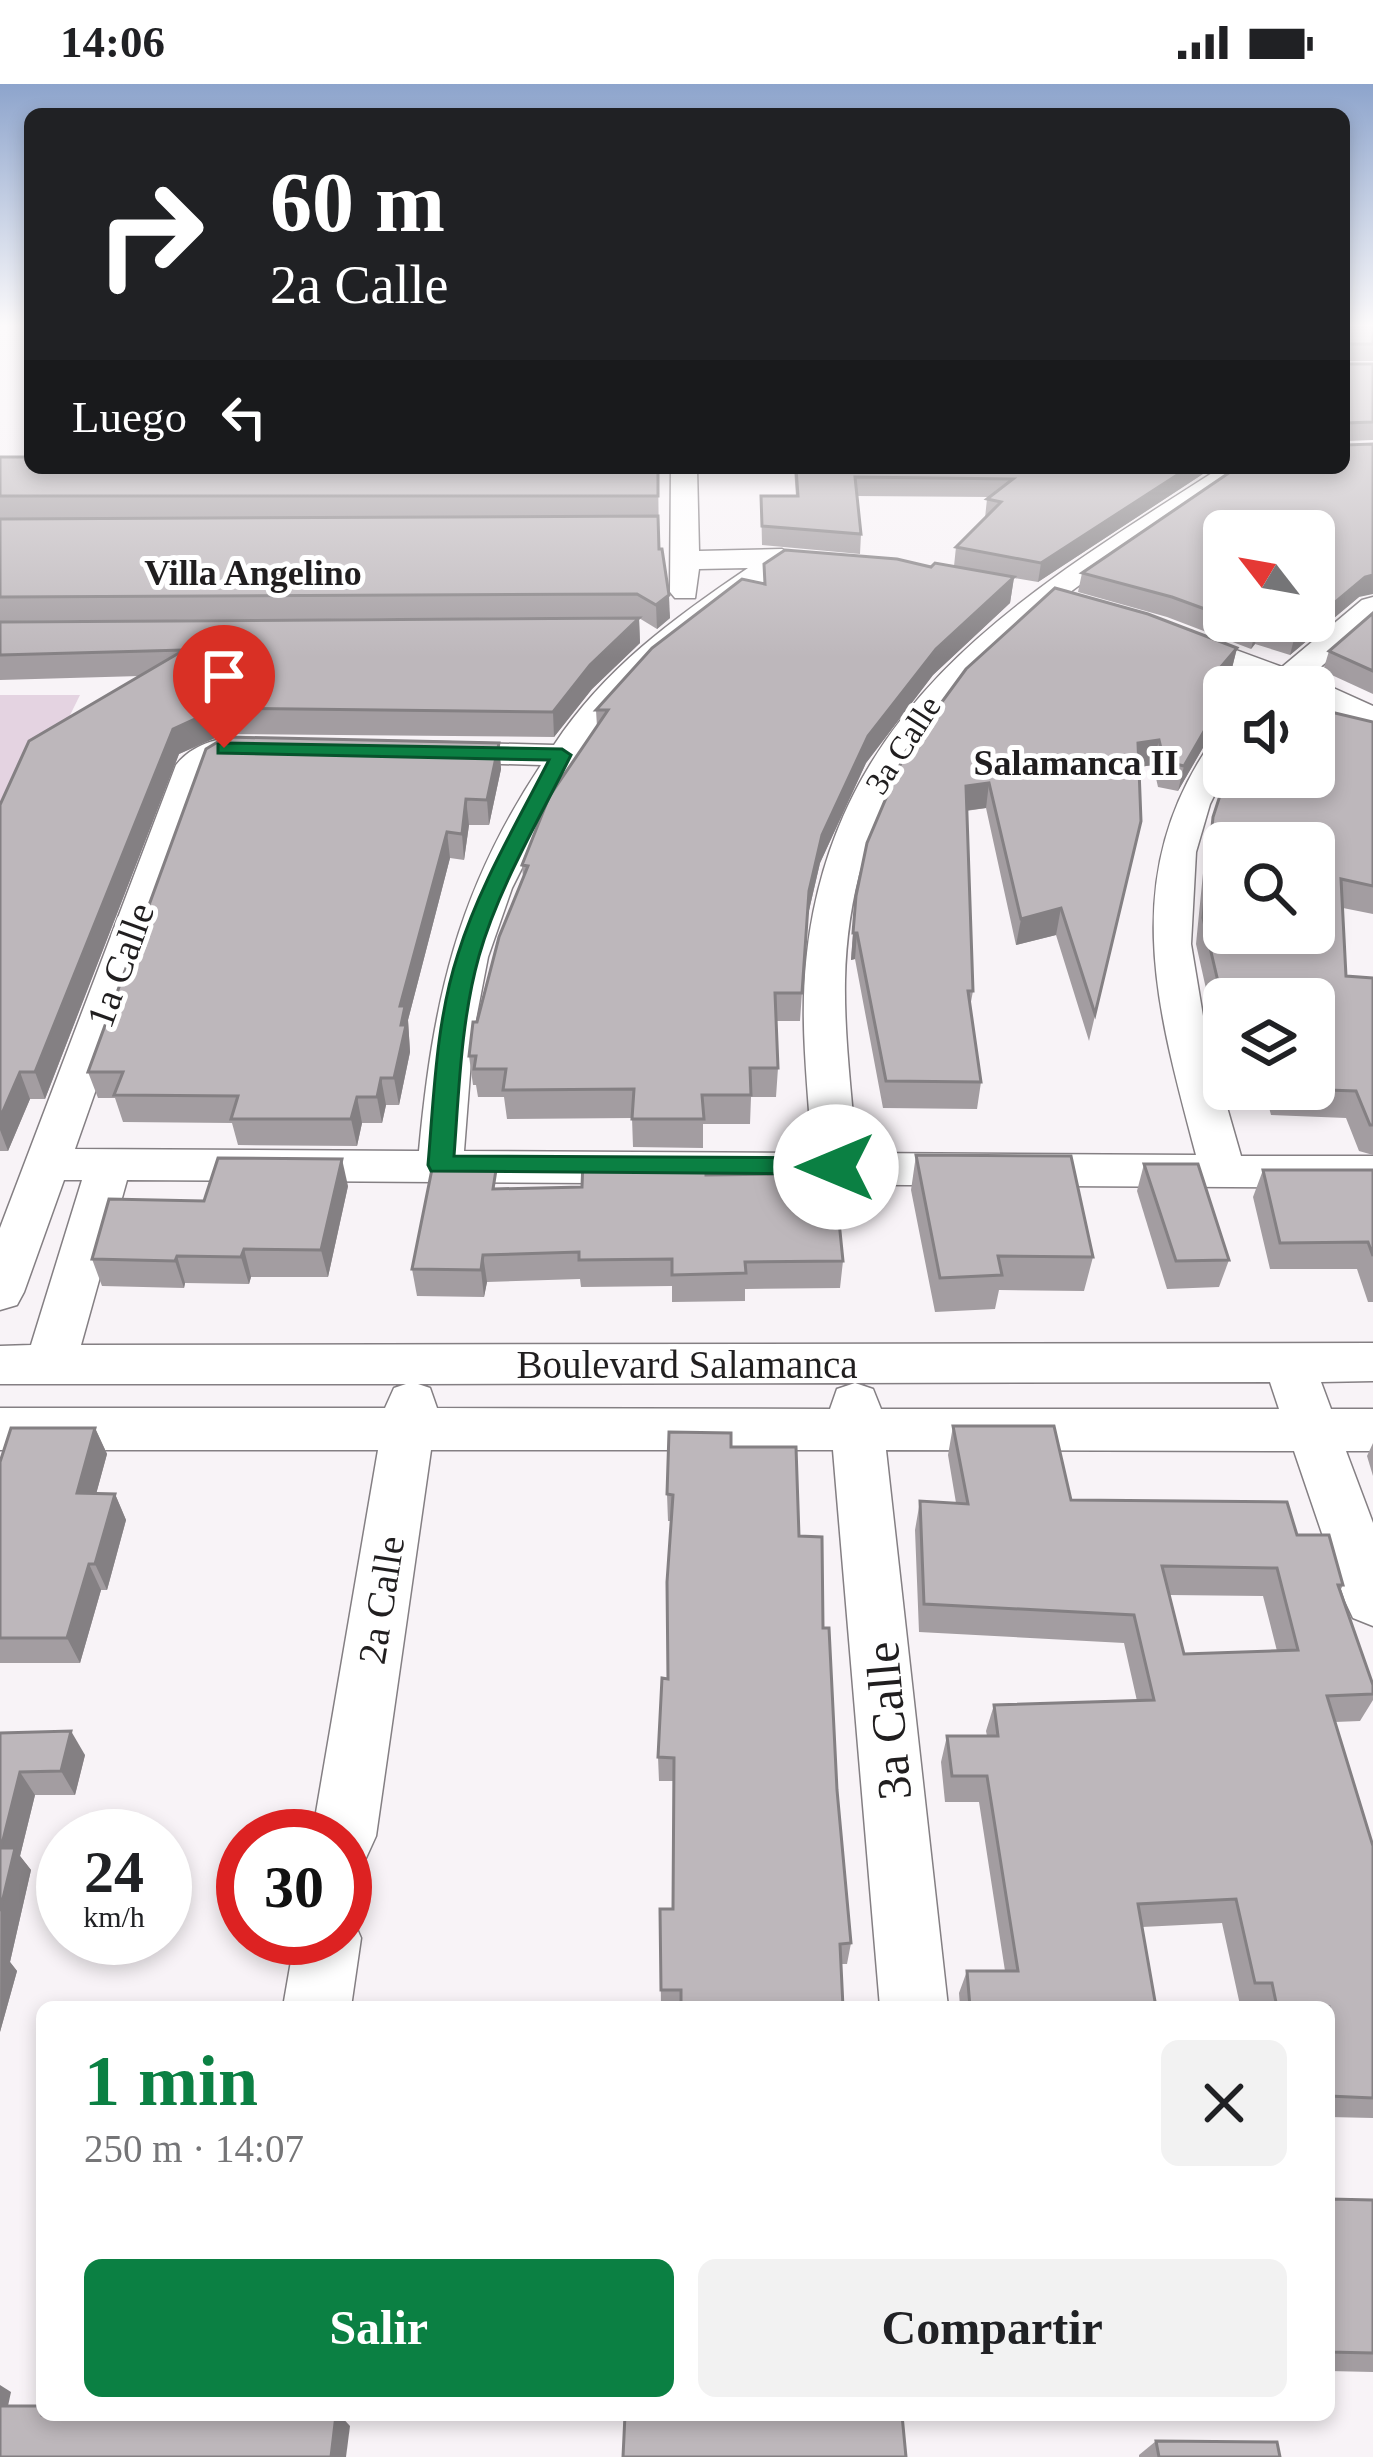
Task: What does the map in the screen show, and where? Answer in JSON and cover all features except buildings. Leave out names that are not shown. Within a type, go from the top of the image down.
[{"type":"street","points":[[683,627],[688,560],[684,474]]},
{"type":"street","name":"3a Calle","points":[[836,1167],[826,950],[838,873],[889,755],[936,690],[990,635],[1229,474]]},
{"type":"street","points":[[440,1165],[452,1030],[468,956],[491,897],[562,755],[620,682],[683,627],[782,558]]},
{"type":"street","points":[[688,560],[827,562]]},
{"type":"street","points":[[1003,585],[1090,608]]},
{"type":"street","points":[[1315,666],[1373,606]]},
{"type":"street","points":[[1154,629],[1246,666]]},
{"type":"street","points":[[1335,702],[1373,718]]},
{"type":"street","name":"1a Calle","points":[[0,1292],[193,765],[224,748],[292,750]]},
{"type":"street","points":[[404,752],[562,755]]},
{"type":"street","points":[[1203,783],[1192,802],[1168,899],[1172,987],[1223,1172]]},
{"type":"street","points":[[47,1164],[1373,1172]]},
{"type":"street","points":[[25,1365],[109,1165]]},
{"type":"street","name":"Boulevard Salamanca","points":[[25,1365],[1373,1362]]},
{"type":"street","points":[[1289,1363],[1373,1600]]},
{"type":"street","name":"3a Calle","points":[[851,1364],[913,2001]]},
{"type":"street","name":"2a Calle","points":[[348,1809],[418,1365]]},
{"type":"street","name":"Boulevard Salamanca","points":[[0,1429],[1373,1430]]},
{"type":"street","points":[[318,2001],[324,1965]]},
{"type":"shaded area","points":[[0,695],[80,695],[0,857]]},
{"type":"district","name":"Villa Angelino","points":[[253,573]]},
{"type":"district","name":"Salamanca II","points":[[1076,763]]},
{"type":"route","points":[[224,748],[562,755],[491,897],[468,956],[452,1030],[440,1165],[836,1167]]}]
